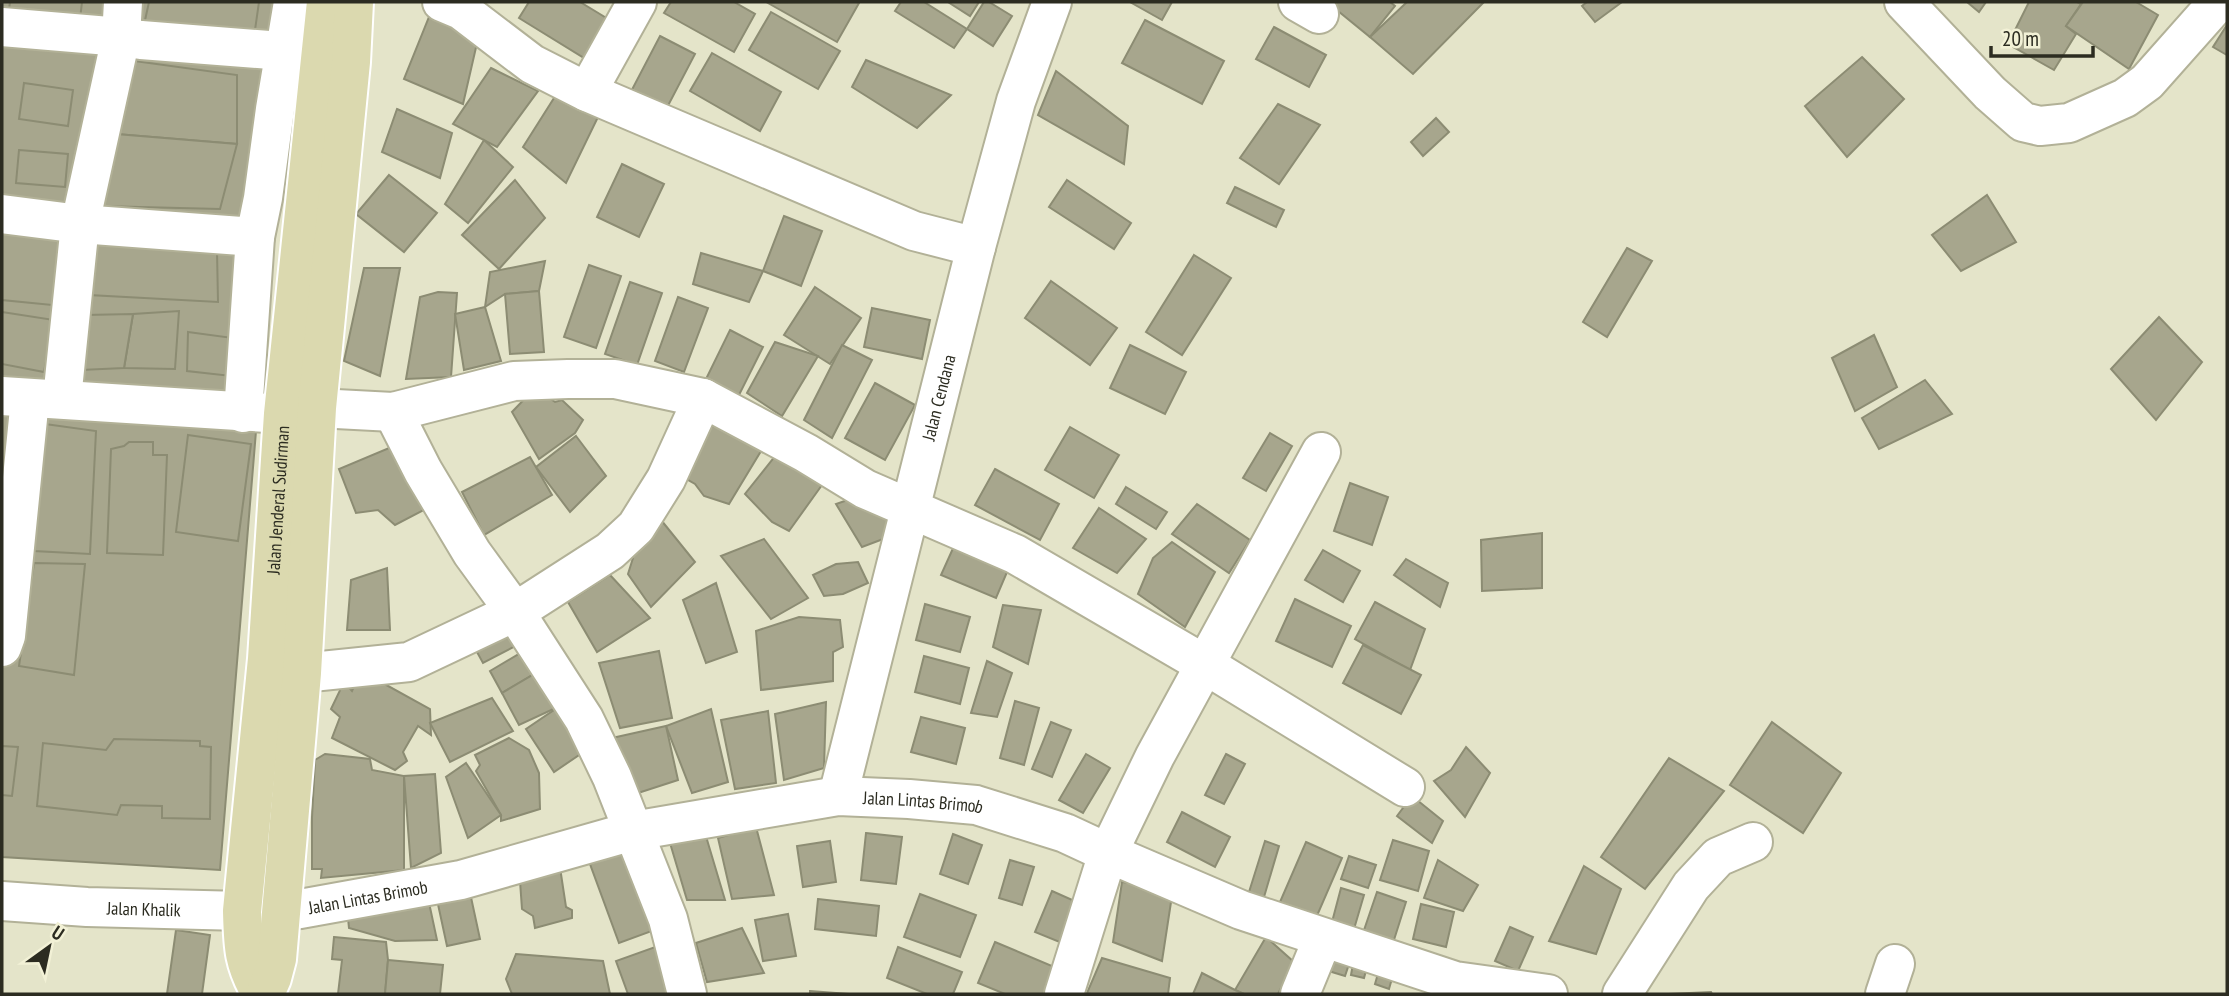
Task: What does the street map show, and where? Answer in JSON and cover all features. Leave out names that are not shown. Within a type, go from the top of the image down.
[{"type":"main road","name":"Jalan Jenderal Sudirman","points":[[326,2],[302,52],[300,411],[302,673],[276,958],[272,978],[263,994],[250,974],[243,953],[242,911],[267,659],[300,411],[350,76],[354,2]]},
{"type":"main road","points":[[242,911],[280,911]]},
{"type":"street","points":[[243,413],[255,237],[302,52],[293,2]]},
{"type":"street","points":[[442,2],[461,10],[532,64],[587,92],[914,231],[976,247]]},
{"type":"street","points":[[587,92],[637,2]]},
{"type":"street","name":"Jalan Cendana","points":[[838,796],[976,247],[1016,101],[1052,2]]},
{"type":"street","points":[[1904,2],[1990,93],[2023,122],[2040,126],[2068,122],[2125,98],[2147,82],[2218,2]]},
{"type":"street","points":[[122,19],[141,40],[302,52]]},
{"type":"street","points":[[2,27],[122,19]]},
{"type":"street","points":[[2,647],[6,636],[31,398],[80,223],[122,19]]},
{"type":"street","points":[[2,214],[255,237]]},
{"type":"street","points":[[31,398],[243,413],[393,412],[514,381],[568,379],[615,379],[703,398],[806,453],[865,489],[1015,554],[1405,786]]},
{"type":"street","points":[[302,673],[409,662],[515,612],[610,551],[636,527],[666,479],[703,398]]},
{"type":"street","points":[[393,412],[423,471],[472,553],[515,612],[584,719],[612,777],[668,919],[687,994]]},
{"type":"street","points":[[1064,994],[1108,853],[1155,756],[1321,452]]},
{"type":"street","name":"Jalan Lintas Brimob","points":[[280,911],[461,880],[634,831],[838,796],[909,799],[975,805],[1065,833],[1241,910],[1455,981],[1548,994]]},
{"type":"street","points":[[1622,994],[1691,886],[1718,857],[1753,842]]},
{"type":"street","name":"Jalan Khalik","points":[[2,901],[87,907],[242,911]]},
{"type":"street","points":[[1300,994],[1323,937]]},
{"type":"building","points":[[2,2],[306,2],[272,236],[220,870],[2,857]]},
{"type":"building","points":[[10,2],[82,2],[80,19],[9,9]]},
{"type":"building","points":[[149,2],[259,2],[254,37],[144,25]]},
{"type":"building","points":[[529,2],[580,2],[613,22],[589,61],[519,18]]},
{"type":"building","points":[[671,2],[734,2],[755,14],[734,52],[664,13]]},
{"type":"building","points":[[901,2],[924,2],[967,29],[954,48],[895,11]]},
{"type":"building","points":[[948,2],[979,2],[970,16]]},
{"type":"building","points":[[984,2],[989,2],[1012,16],[993,46],[967,29]]},
{"type":"building","points":[[1130,2],[1172,2],[1162,20]]},
{"type":"building","points":[[1327,2],[1390,2],[1395,6],[1370,37]]},
{"type":"building","points":[[1407,2],[1484,2],[1413,74],[1370,37]]},
{"type":"building","points":[[1587,2],[1622,2],[1595,22],[1582,6]]},
{"type":"building","points":[[1967,2],[1986,2],[1979,12]]},
{"type":"building","points":[[2029,2],[2081,4],[2066,26],[2076,34],[2054,70],[2008,44]]},
{"type":"building","points":[[2083,2],[2136,2],[2158,15],[2129,69],[2066,26]]},
{"type":"building","points":[[768,3],[859,3],[837,42]]},
{"type":"building","points":[[771,12],[840,51],[818,89],[749,50]]},
{"type":"building","points":[[429,17],[480,30],[463,104],[404,79]]},
{"type":"building","points":[[1145,20],[1224,61],[1202,104],[1122,63]]},
{"type":"building","points":[[2227,25],[2227,55],[2213,47]]},
{"type":"building","points":[[1274,27],[1326,55],[1309,87],[1256,59]]},
{"type":"building","points":[[660,36],[695,54],[660,121],[625,103]]},
{"type":"building","points":[[712,53],[781,92],[760,131],[690,91]]},
{"type":"building","points":[[1862,57],[1904,99],[1847,157],[1805,106]]},
{"type":"building","points":[[120,59],[237,75],[237,144],[116,134]]},
{"type":"building","points":[[866,60],[951,95],[917,128],[852,87]]},
{"type":"building","points":[[491,68],[538,91],[497,147],[453,124]]},
{"type":"building","points":[[1056,71],[1128,126],[1124,164],[1038,115]]},
{"type":"building","points":[[24,83],[73,90],[68,126],[19,119]]},
{"type":"building","points":[[561,87],[598,117],[566,183],[523,147]]},
{"type":"building","points":[[1278,104],[1320,125],[1279,184],[1240,158]]},
{"type":"building","points":[[397,109],[452,133],[440,178],[382,152]]},
{"type":"building","points":[[1436,118],[1449,132],[1423,156],[1411,142]]},
{"type":"building","points":[[116,134],[237,144],[220,209],[99,206]]},
{"type":"building","points":[[484,140],[513,167],[468,223],[445,204]]},
{"type":"building","points":[[19,150],[68,154],[65,187],[16,183]]},
{"type":"building","points":[[622,164],[664,184],[639,237],[597,217]]},
{"type":"building","points":[[389,175],[437,213],[404,252],[356,214]]},
{"type":"building","points":[[515,180],[545,218],[499,269],[462,235]]},
{"type":"building","points":[[1067,180],[1131,223],[1114,249],[1049,207]]},
{"type":"building","points":[[1235,187],[1284,210],[1276,227],[1227,203]]},
{"type":"building","points":[[1987,195],[2016,242],[1961,271],[1932,235]]},
{"type":"building","points":[[784,216],[822,231],[801,286],[763,271]]},
{"type":"building","points":[[2,232],[65,235],[62,306],[2,300]]},
{"type":"building","points":[[91,244],[217,251],[218,302],[89,295]]},
{"type":"building","points":[[1627,248],[1652,261],[1607,337],[1583,322]]},
{"type":"building","points":[[701,253],[763,271],[749,302],[693,284]]},
{"type":"building","points":[[1194,255],[1231,278],[1182,355],[1146,332]]},
{"type":"building","points":[[545,261],[539,291],[505,294],[485,307],[490,272]]},
{"type":"building","points":[[589,265],[621,276],[596,348],[564,337]]},
{"type":"building","points":[[364,268],[400,268],[380,376],[344,361]]},
{"type":"building","points":[[1051,281],[1117,328],[1090,365],[1025,318]]},
{"type":"building","points":[[630,282],[662,293],[637,365],[605,354]]},
{"type":"building","points":[[815,287],[861,318],[830,364],[784,335]]},
{"type":"building","points":[[539,291],[544,352],[510,354],[505,294]]},
{"type":"building","points":[[438,292],[457,293],[451,377],[406,379],[420,297]]},
{"type":"building","points":[[678,297],[708,308],[684,372],[655,361]]},
{"type":"building","points":[[485,307],[501,361],[464,370],[455,314]]},
{"type":"building","points":[[872,308],[930,320],[922,359],[864,347]]},
{"type":"building","points":[[179,311],[175,369],[124,368],[133,314]]},
{"type":"building","points":[[2,312],[54,320],[44,372],[2,364]]},
{"type":"building","points":[[133,314],[124,368],[81,370],[85,315]]},
{"type":"building","points":[[2159,317],[2202,362],[2156,420],[2111,369]]},
{"type":"building","points":[[730,330],[763,347],[739,395],[706,379]]},
{"type":"building","points":[[188,332],[233,338],[231,376],[187,371]]},
{"type":"building","points":[[1874,335],[1897,387],[1855,411],[1832,358]]},
{"type":"building","points":[[775,342],[818,356],[782,416],[747,393]]},
{"type":"building","points":[[842,345],[872,360],[832,438],[804,420]]},
{"type":"building","points":[[1130,345],[1186,372],[1165,414],[1110,388]]},
{"type":"building","points":[[1925,380],[1952,414],[1879,449],[1862,418]]},
{"type":"building","points":[[875,383],[915,405],[885,460],[845,438]]},
{"type":"building","points":[[535,388],[555,402],[562,400],[583,420],[575,433],[539,459],[512,412]]},
{"type":"building","points":[[45,424],[96,431],[90,554],[34,551]]},
{"type":"building","points":[[718,425],[761,451],[729,504],[704,496],[695,484],[683,477],[707,428]]},
{"type":"building","points":[[1070,427],[1119,455],[1094,498],[1045,470]]},
{"type":"building","points":[[1270,433],[1292,446],[1266,491],[1243,478]]},
{"type":"building","points":[[188,435],[251,444],[238,541],[176,532]]},
{"type":"building","points":[[576,436],[606,476],[570,512],[536,467]]},
{"type":"building","points":[[129,442],[153,442],[153,455],[167,455],[163,555],[107,553],[111,449]]},
{"type":"building","points":[[401,443],[439,502],[395,525],[378,510],[356,513],[339,469]]},
{"type":"building","points":[[780,450],[822,485],[789,531],[772,522],[745,494]]},
{"type":"building","points":[[530,457],[552,495],[484,535],[462,492]]},
{"type":"building","points":[[995,469],[1059,504],[1040,540],[975,505]]},
{"type":"building","points":[[1350,483],[1388,497],[1372,545],[1334,531]]},
{"type":"building","points":[[1126,487],[1167,512],[1156,529],[1116,504]]},
{"type":"building","points":[[862,495],[899,533],[862,547],[836,504]]},
{"type":"building","points":[[1197,504],[1250,540],[1229,573],[1172,534]]},
{"type":"building","points":[[1099,508],[1146,539],[1117,573],[1073,548]]},
{"type":"building","points":[[657,515],[695,562],[651,607],[628,574],[633,558],[622,546]]},
{"type":"building","points":[[1542,533],[1542,588],[1482,591],[1481,540]]},
{"type":"building","points":[[959,535],[1013,558],[996,598],[941,575]]},
{"type":"building","points":[[764,539],[808,598],[771,619],[721,556]]},
{"type":"building","points":[[1172,542],[1215,572],[1185,627],[1138,594],[1153,558]]},
{"type":"building","points":[[1323,550],[1360,571],[1343,602],[1305,580]]},
{"type":"building","points":[[1406,559],[1448,583],[1440,607],[1394,575]]},
{"type":"building","points":[[858,562],[868,583],[843,594],[824,596],[813,575],[836,564]]},
{"type":"building","points":[[34,563],[85,564],[74,675],[19,666]]},
{"type":"building","points":[[387,568],[390,630],[347,630],[351,580]]},
{"type":"building","points":[[610,575],[650,618],[597,652],[568,602]]},
{"type":"building","points":[[716,583],[737,652],[706,663],[683,600]]},
{"type":"building","points":[[1295,599],[1351,626],[1332,667],[1276,641]]},
{"type":"building","points":[[1375,602],[1425,629],[1410,670],[1355,639]]},
{"type":"building","points":[[925,604],[970,617],[960,652],[916,640]]},
{"type":"building","points":[[1003,605],[1041,610],[1028,664],[993,647]]},
{"type":"building","points":[[799,617],[840,620],[843,647],[833,652],[833,681],[761,690],[756,631]]},
{"type":"building","points":[[512,621],[523,642],[483,663],[472,643]]},
{"type":"building","points":[[1363,645],[1421,675],[1401,714],[1343,683]]},
{"type":"building","points":[[529,648],[541,670],[502,693],[490,671]]},
{"type":"building","points":[[659,651],[672,718],[620,728],[599,663]]},
{"type":"building","points":[[924,656],[969,668],[960,704],[915,692]]},
{"type":"building","points":[[987,661],[1012,673],[997,717],[971,713]]},
{"type":"building","points":[[541,670],[560,706],[519,725],[502,693]]},
{"type":"building","points":[[361,671],[430,709],[431,735],[418,726],[403,752],[407,761],[395,770],[332,738],[340,717],[331,709],[344,682],[352,691]]},
{"type":"building","points":[[492,698],[513,731],[450,762],[430,723]]},
{"type":"building","points":[[1015,701],[1039,708],[1024,765],[1000,758]]},
{"type":"building","points":[[826,702],[824,768],[784,780],[775,714]]},
{"type":"building","points":[[560,706],[588,749],[554,772],[526,729]]},
{"type":"building","points":[[711,709],[728,782],[692,793],[666,726]]},
{"type":"building","points":[[768,711],[776,783],[735,789],[721,720]]},
{"type":"building","points":[[921,717],[965,728],[956,764],[911,752]]},
{"type":"building","points":[[1051,722],[1071,730],[1052,777],[1032,769]]},
{"type":"building","points":[[1772,722],[1841,773],[1803,833],[1730,785]]},
{"type":"building","points":[[666,726],[678,780],[635,794],[612,738]]},
{"type":"building","points":[[509,738],[529,750],[539,773],[540,809],[501,821],[501,815],[476,771],[480,765],[475,755]]},
{"type":"building","points":[[114,739],[200,741],[200,746],[211,747],[210,819],[162,818],[162,806],[121,805],[117,815],[37,806],[43,743],[106,750]]},
{"type":"building","points":[[2,746],[18,747],[12,796],[2,795]]},
{"type":"building","points":[[1466,747],[1490,773],[1465,817],[1434,781],[1451,770]]},
{"type":"building","points":[[325,754],[370,759],[372,770],[404,776],[404,870],[321,878],[322,869],[312,869],[315,760]]},
{"type":"building","points":[[1086,754],[1110,768],[1083,813],[1059,800]]},
{"type":"building","points":[[1226,754],[1245,764],[1224,804],[1205,795]]},
{"type":"building","points":[[1669,758],[1724,791],[1645,889],[1601,857]]},
{"type":"building","points":[[466,763],[501,815],[468,838],[446,777]]},
{"type":"building","points":[[435,774],[441,853],[411,868],[404,776]]},
{"type":"building","points":[[1412,796],[1443,821],[1432,843],[1397,816]]},
{"type":"building","points":[[1182,812],[1230,837],[1215,867],[1167,842]]},
{"type":"building","points":[[756,827],[774,895],[732,899],[718,838]]},
{"type":"building","points":[[705,833],[725,900],[687,900],[670,843]]},
{"type":"building","points":[[866,833],[902,837],[896,884],[861,880]]},
{"type":"building","points":[[953,834],[982,845],[968,884],[940,874]]},
{"type":"building","points":[[1393,840],[1429,851],[1418,891],[1380,880]]},
{"type":"building","points":[[830,841],[836,882],[803,887],[797,846]]},
{"type":"building","points":[[1265,841],[1279,846],[1264,897],[1249,892]]},
{"type":"building","points":[[1306,842],[1342,858],[1316,918],[1280,902]]},
{"type":"building","points":[[631,850],[660,928],[619,943],[590,864]]},
{"type":"building","points":[[1349,856],[1376,865],[1368,888],[1341,879]]},
{"type":"building","points":[[1010,860],[1034,867],[1022,905],[999,898]]},
{"type":"building","points":[[1438,860],[1478,885],[1463,911],[1424,898]]},
{"type":"building","points":[[559,861],[566,907],[572,910],[572,918],[535,928],[533,916],[522,909],[519,867]]},
{"type":"building","points":[[1584,866],[1621,889],[1596,954],[1549,941]]},
{"type":"building","points":[[1122,882],[1173,889],[1162,961],[1113,942]]},
{"type":"building","points":[[469,888],[480,939],[447,946],[436,895]]},
{"type":"building","points":[[1341,888],[1364,895],[1354,929],[1332,922]]},
{"type":"building","points":[[1052,891],[1079,903],[1062,943],[1035,932]]},
{"type":"building","points":[[1377,892],[1406,902],[1393,943],[1363,933]]},
{"type":"building","points":[[920,894],[976,915],[960,957],[904,937]]},
{"type":"building","points":[[428,898],[437,940],[395,941],[349,928],[347,908]]},
{"type":"building","points":[[818,899],[879,906],[876,936],[815,929]]},
{"type":"building","points":[[1421,904],[1454,912],[1446,947],[1413,939]]},
{"type":"building","points":[[788,914],[796,956],[763,961],[755,920]]},
{"type":"building","points":[[1510,927],[1533,937],[1518,971],[1495,961]]},
{"type":"building","points":[[742,928],[764,973],[707,982],[696,943]]},
{"type":"building","points":[[176,930],[210,935],[202,994],[167,994]]},
{"type":"building","points":[[334,937],[386,942],[388,960],[385,994],[338,994],[342,960],[332,959]]},
{"type":"building","points":[[1266,937],[1294,962],[1278,994],[1244,994],[1235,990]]},
{"type":"building","points":[[995,942],[1059,969],[1048,994],[1005,994],[978,983]]},
{"type":"building","points":[[658,946],[670,994],[628,994],[616,961]]},
{"type":"building","points":[[898,947],[962,972],[953,994],[927,994],[887,978]]},
{"type":"building","points":[[1328,950],[1351,958],[1345,976],[1322,969]]},
{"type":"building","points":[[1355,953],[1370,956],[1364,978],[1351,975]]},
{"type":"building","points":[[516,954],[603,961],[610,994],[512,994],[506,979]]},
{"type":"building","points":[[1102,958],[1170,978],[1168,994],[1087,993]]},
{"type":"building","points":[[388,960],[443,965],[440,994],[385,994]]},
{"type":"building","points":[[1381,963],[1395,968],[1389,989],[1375,984]]},
{"type":"building","points":[[1202,973],[1235,990],[1244,994],[1193,994]]},
{"type":"building","points":[[810,991],[849,994],[810,994]]},
{"type":"building","points":[[1711,992],[1712,994],[1668,994]]}]
